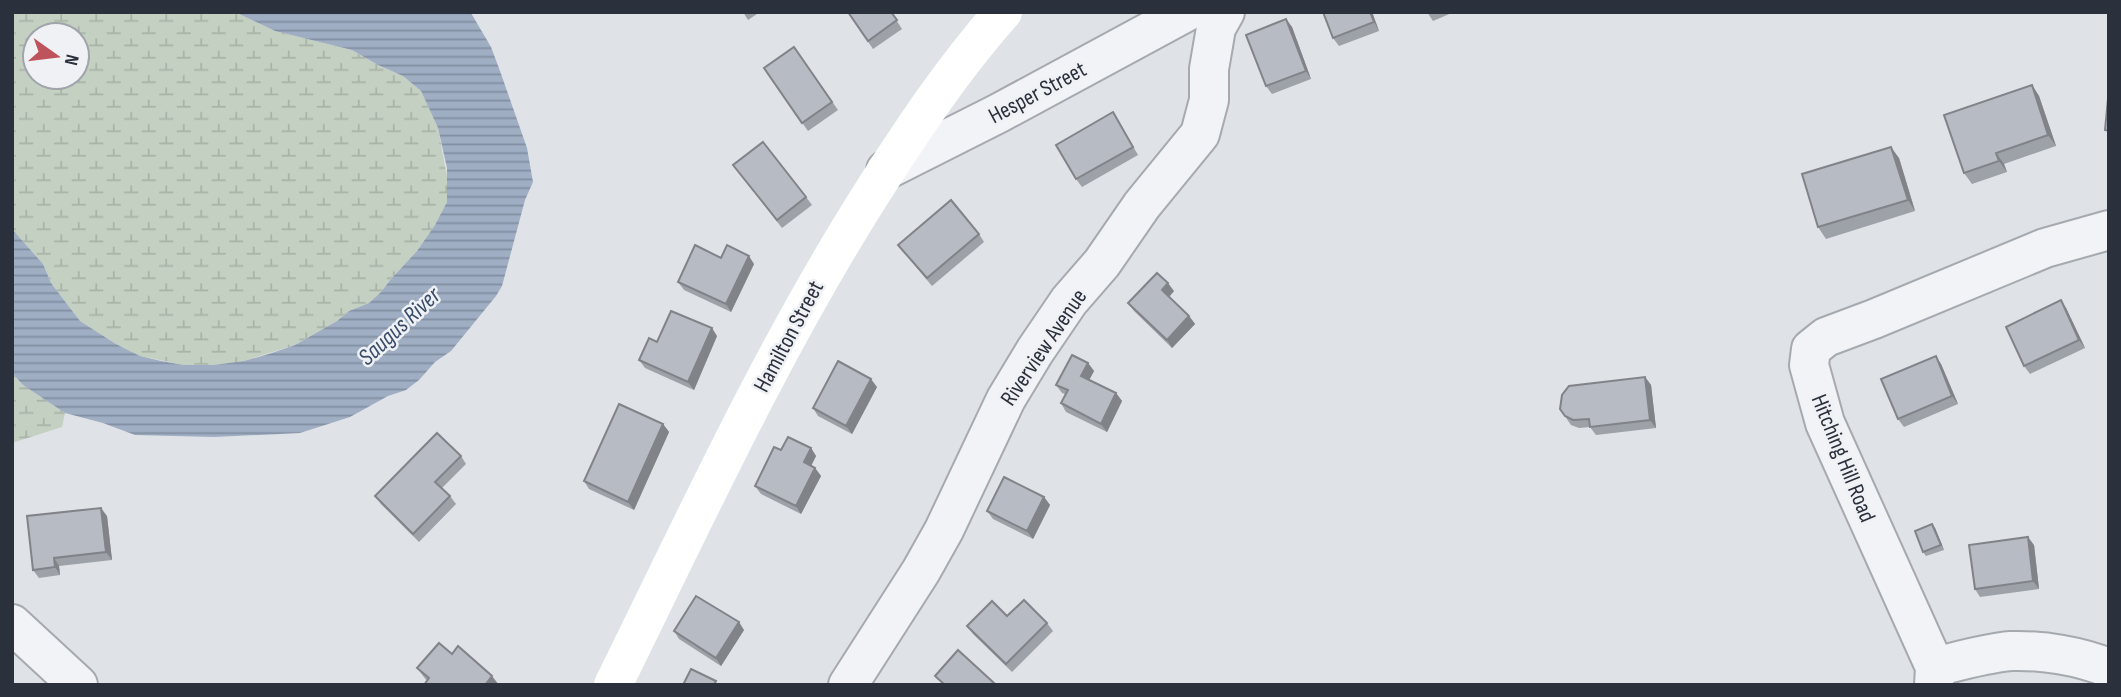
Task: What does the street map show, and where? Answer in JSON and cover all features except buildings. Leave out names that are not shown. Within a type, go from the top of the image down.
[{"type":"main road","name":"Hamilton Street","points":[[613,685],[766,374],[844,236],[917,122],[994,16]]},
{"type":"street","name":"Hesper Street","points":[[886,170],[999,113],[1186,12]]},
{"type":"street","name":"Riverview Avenue","points":[[848,685],[944,530],[1006,399],[1035,351],[1069,301],[1102,263],[1142,205],[1200,134],[1209,100],[1209,69],[1216,28],[1225,12]]},
{"type":"street","name":"Hitching Hill Road","points":[[1935,676],[1825,423],[1809,365],[1811,349],[1826,337],[2045,248],[2109,230]]},
{"type":"street","points":[[12,624],[78,685]]},
{"type":"street","points":[[1935,676],[2008,651],[2066,657],[2109,668]]},
{"type":"green space","points":[[12,12],[235,12],[275,31],[352,50],[403,76],[421,91],[438,128],[448,182],[447,202],[435,225],[417,251],[369,303],[349,311],[295,345],[244,361],[213,365],[184,365],[140,356],[80,321],[51,283],[43,264],[12,229]]},
{"type":"green space","points":[[12,373],[23,385],[65,413],[62,427],[12,443]]},
{"type":"water","name":"Saugus River","points":[[235,12],[471,13],[491,47],[500,71],[527,148],[533,182],[525,200],[502,286],[451,351],[435,362],[406,390],[388,396],[350,417],[300,433],[214,437],[135,435],[65,413],[23,385],[12,373],[12,229],[43,264],[51,283],[80,321],[140,356],[184,365],[213,365],[244,361],[295,345],[349,311],[369,303],[417,251],[447,202],[447,168],[438,128],[421,91],[403,76],[352,50],[275,31]]}]
